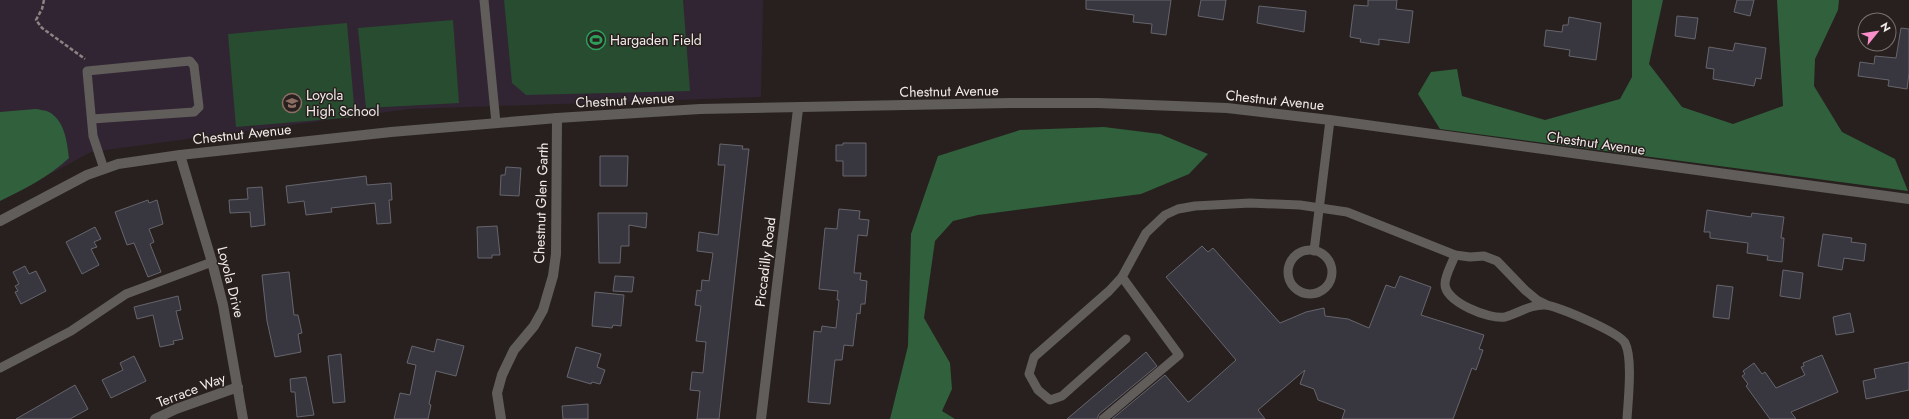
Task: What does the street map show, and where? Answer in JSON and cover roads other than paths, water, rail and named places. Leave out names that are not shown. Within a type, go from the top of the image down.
[{"type":"street","name":"Chestnut Avenue","points":[[0,221],[87,175],[118,164],[180,155],[391,132],[558,118],[700,109],[798,109],[1010,103],[1098,103],[1227,108],[1330,120],[1909,199]]},
{"type":"street","name":"Piccadilly Road","points":[[761,419],[798,109]]},
{"type":"street","name":"Chestnut Glen Garth","points":[[501,419],[497,393],[502,375],[514,350],[534,326],[543,310],[553,276],[556,254],[558,118]]},
{"type":"street","name":"Loyola Drive","points":[[180,155],[212,262],[230,335],[243,419]]},
{"type":"street","name":"Terrace Way","points":[[155,419],[176,409],[238,387]]},
{"type":"lane","points":[[484,0],[496,124]]},
{"type":"lane","points":[[92,119],[194,112],[199,107],[194,66],[190,61],[87,71],[93,136],[104,169]]},
{"type":"lane","points":[[1314,251],[1330,120]]},
{"type":"lane","points":[[1126,339],[1062,396],[1050,400],[1038,390],[1029,374],[1034,356],[1109,291],[1122,277],[1146,233],[1165,215],[1178,209],[1195,206],[1250,203],[1300,205],[1347,212],[1455,255],[1470,257],[1484,256],[1497,261],[1525,290],[1537,300],[1618,335],[1624,342],[1629,353],[1627,419]]},
{"type":"lane","points":[[1307,250],[1314,251],[1321,253],[1330,264],[1331,278],[1328,284],[1317,293],[1303,294],[1292,285],[1288,278],[1288,271],[1294,257],[1307,250]]},
{"type":"lane","points":[[1455,255],[1445,284],[1447,292],[1462,306],[1498,317],[1506,316],[1535,306],[1547,305]]},
{"type":"lane","points":[[0,368],[71,331],[126,294],[212,262]]},
{"type":"lane","points":[[1103,419],[1179,355],[1122,277]]},
{"type":"place","name":"Hargaden Field","points":[[596,40]]},
{"type":"place","name":"Loyola High School","points":[[292,103]]}]
